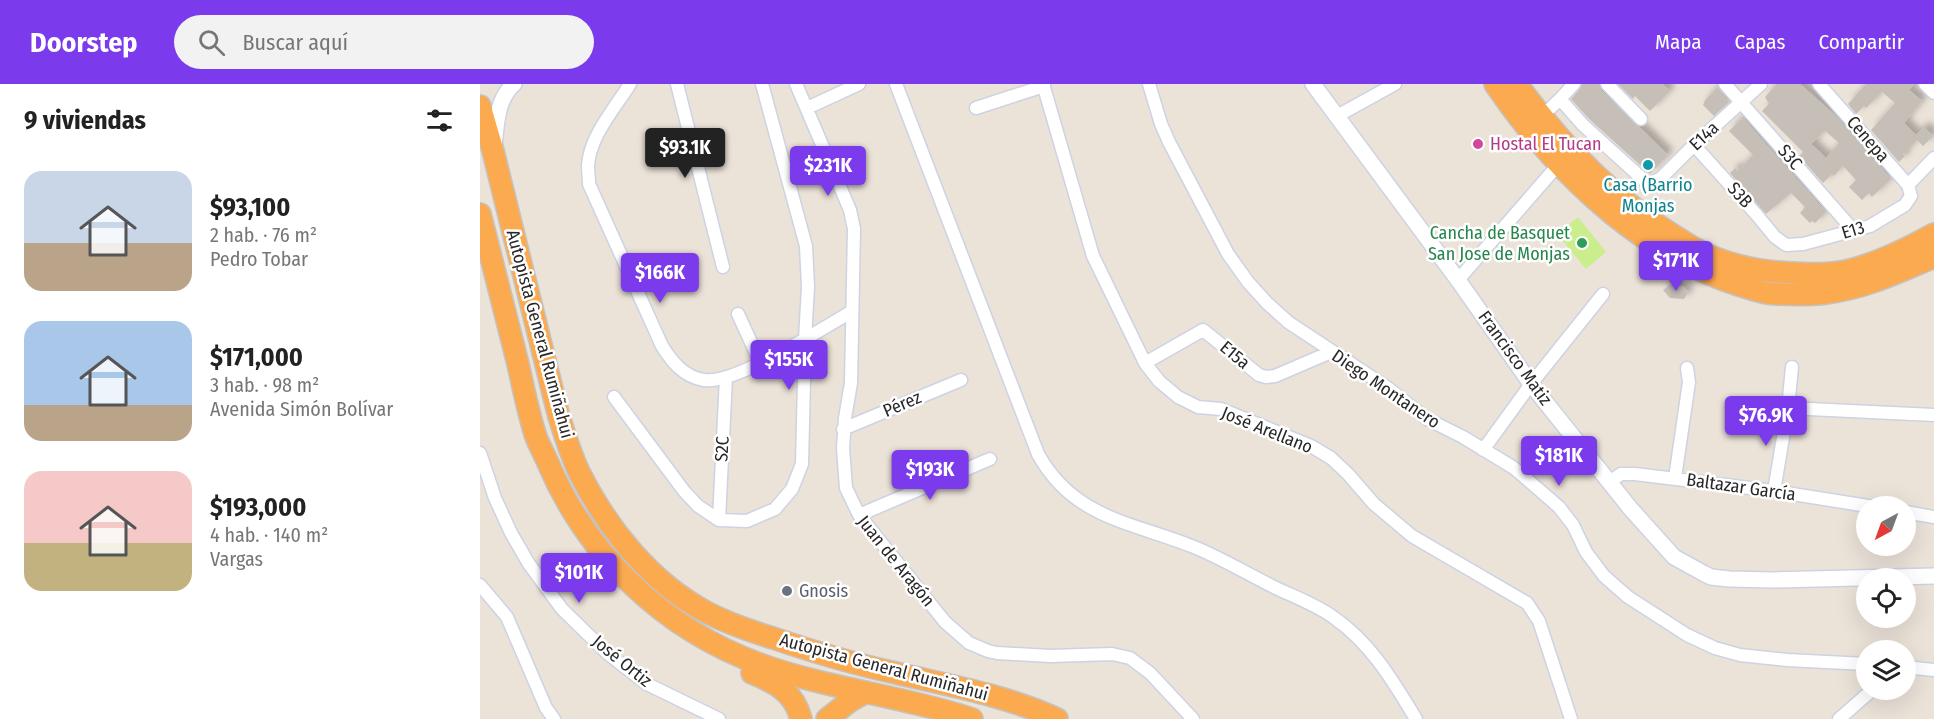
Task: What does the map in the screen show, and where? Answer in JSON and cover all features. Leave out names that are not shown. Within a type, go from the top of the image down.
[{"type":"highway","points":[[1495,84],[1530,133],[1558,165],[1588,193],[1658,247],[1694,268],[1744,287],[1769,293],[1826,293],[1876,282],[1934,257]]},
{"type":"highway","points":[[1517,84],[1571,153],[1618,197],[1653,223],[1705,255],[1776,272],[1805,274],[1845,271],[1885,258],[1934,234]]},
{"type":"highway","name":"Autopista General Rumiñahui","points":[[480,106],[558,412],[569,447],[579,472],[596,503],[615,531],[640,560],[684,598],[723,621],[815,652],[1026,705],[1057,719]]},
{"type":"highway","name":"Autopista General Rumiñahui","points":[[480,214],[536,435],[557,484],[583,528],[617,570],[664,613],[727,652],[764,666],[972,719]]},
{"type":"highway","points":[[664,613],[696,646],[716,658],[772,681],[782,688],[794,700],[801,719]]},
{"type":"highway","points":[[827,719],[866,692]]},
{"type":"street","points":[[493,151],[499,108],[505,94],[514,84]]},
{"type":"street","points":[[630,84],[593,146],[588,164],[590,184],[662,346],[680,369],[697,379],[714,381],[761,364],[851,312]]},
{"type":"street","points":[[677,84],[723,267]]},
{"type":"street","points":[[614,397],[684,491],[698,506],[719,520],[747,521],[775,509],[792,489],[802,464],[808,287],[806,246],[762,84]]},
{"type":"street","name":"Juan de Aragón","points":[[796,84],[854,229],[851,384],[843,429],[845,480],[853,505],[859,515],[945,622],[969,643],[997,653],[1050,656],[1112,654],[1130,658],[1150,673],[1193,719]]},
{"type":"street","points":[[807,108],[859,84]]},
{"type":"street","points":[[896,84],[1038,454],[1057,483],[1093,510],[1196,548],[1331,615],[1361,640],[1394,683],[1416,719]]},
{"type":"street","name":"Diego Montanero","points":[[1149,84],[1169,142],[1228,254],[1238,269],[1288,322],[1388,388],[1426,419],[1463,437],[1514,468],[1559,507],[1573,525],[1586,552],[1604,576],[1642,606],[1687,635],[1715,648],[1740,655],[1856,663]]},
{"type":"street","name":"Francisco Matiz","points":[[1313,84],[1532,384],[1611,481],[1630,508],[1674,557],[1711,576],[1773,580],[1934,576]]},
{"type":"street","points":[[1337,116],[1395,84]]},
{"type":"street","points":[[1541,117],[1574,84]]},
{"type":"street","points":[[1607,84],[1641,119]]},
{"type":"street","name":"S3C","points":[[1725,84],[1854,231]]},
{"type":"street","name":"E14a","points":[[1560,99],[1583,125],[1646,182],[1656,182],[1761,84]]},
{"type":"street","name":"Cenepa","points":[[1819,84],[1910,190]]},
{"type":"street","points":[[1925,84],[1934,93]]},
{"type":"street","points":[[976,108],[1044,85]]},
{"type":"street","name":"José Arellano","points":[[1044,85],[1093,256],[1145,363],[1178,397],[1198,406],[1230,412],[1311,446],[1331,458],[1374,504],[1412,536],[1527,603],[1539,621],[1571,719]]},
{"type":"street","name":"S3B","points":[[1694,145],[1774,237],[1786,245]]},
{"type":"street","name":"E13","points":[[1786,245],[1803,244],[1870,226],[1905,205],[1910,190],[1934,158]]},
{"type":"street","points":[[1458,280],[1558,165]]},
{"type":"street","points":[[1483,450],[1603,294]]},
{"type":"street","points":[[738,314],[761,364]]},
{"type":"street","name":"E15a","points":[[1145,363],[1203,330],[1259,375],[1266,377],[1275,376],[1331,352]]},
{"type":"street","points":[[1774,491],[1788,408],[1792,367]]},
{"type":"street","points":[[1675,478],[1689,382],[1687,368]]},
{"type":"street","name":"S2C","points":[[719,520],[726,377]]},
{"type":"street","name":"Pérez","points":[[843,429],[961,380]]},
{"type":"street","points":[[1788,408],[1934,415]]},
{"type":"street","name":"José Ortiz","points":[[480,453],[495,498],[511,533],[529,564],[562,609],[607,653],[647,684],[719,719]]},
{"type":"street","points":[[859,515],[990,459]]},
{"type":"street","name":"Baltazar García","points":[[1611,481],[1621,474],[1635,474],[1774,491],[1856,504]]},
{"type":"street","points":[[1916,514],[1934,517]]},
{"type":"street","points":[[480,585],[507,616],[546,708],[554,719]]},
{"type":"street","points":[[1916,668],[1934,670]]},
{"type":"street","points":[[1839,719],[1861,700]]},
{"type":"green space","name":"Cancha de Basquet San Jose de Monjas","points":[[1578,217],[1606,252],[1586,269],[1557,234]]},
{"type":"building","points":[[1582,84],[1599,84],[1601,90],[1668,155],[1650,174],[1589,119],[1571,99]]},
{"type":"building","points":[[1618,84],[1663,84],[1670,91],[1650,111]]},
{"type":"building","points":[[1777,84],[1800,84],[1836,116],[1891,179],[1872,197],[1869,193],[1862,200],[1849,187],[1856,180],[1843,166],[1823,183],[1799,156],[1803,152],[1762,111],[1769,104],[1765,97]],"holes":[[[1825,131],[1839,143],[1826,158],[1811,144]]]},
{"type":"building","points":[[1866,84],[1914,84],[1909,90],[1922,101],[1904,123],[1916,135],[1924,127],[1933,136],[1923,146],[1917,140],[1903,154],[1905,156],[1899,162],[1871,130],[1895,103],[1882,92],[1866,108],[1864,106],[1856,114],[1848,104]]},
{"type":"building","points":[[1718,87],[1729,102],[1714,116],[1703,105]]},
{"type":"building","points":[[1744,119],[1826,212],[1815,223],[1812,221],[1810,223],[1800,213],[1805,207],[1791,193],[1766,214],[1730,173],[1735,168],[1738,171],[1753,155],[1729,131]]},
{"type":"building","points":[[1672,283],[1674,286],[1684,287],[1688,293],[1684,299],[1670,298],[1663,290]]},
{"type":"place","name":"Hostal El Tucan","points":[[1478,144]]},
{"type":"place","name":"Casa (Barrio Monjas","points":[[1648,165]]},
{"type":"place","name":"Cancha de Basquet San Jose de Monjas","points":[[1582,243]]},
{"type":"place","name":"Gnosis","points":[[787,591]]}]
